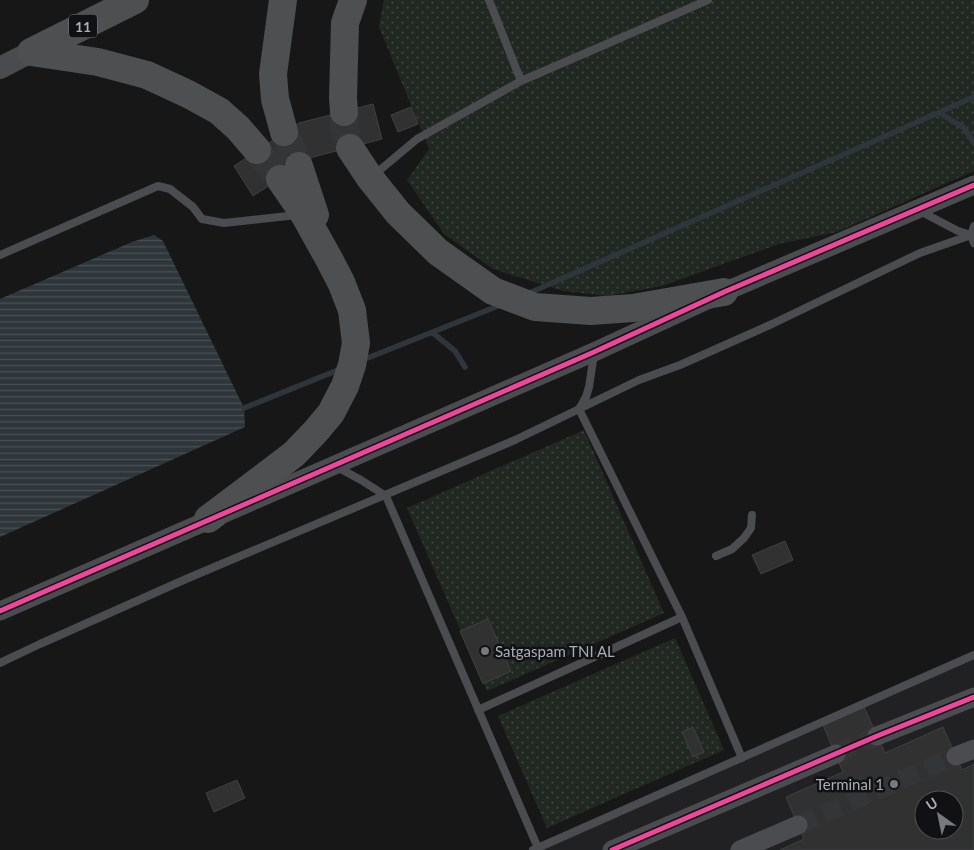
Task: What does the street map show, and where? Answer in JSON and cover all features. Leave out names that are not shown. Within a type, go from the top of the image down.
[{"type":"highway","name":"11","points":[[31,52],[135,0]]},
{"type":"highway","points":[[283,0],[273,74],[275,99],[284,132]]},
{"type":"highway","points":[[344,112],[345,23],[353,0]]},
{"type":"highway","points":[[31,52],[98,62],[147,75],[219,110],[257,150]]},
{"type":"highway","points":[[350,148],[370,178],[398,213],[438,252],[493,291],[535,307],[591,311],[633,308],[724,292]]},
{"type":"highway","points":[[208,519],[294,454],[316,431],[331,413],[345,386],[352,365],[356,343],[352,310],[341,282],[304,214],[290,173],[329,259]]},
{"type":"main road","points":[[0,68],[31,52]]},
{"type":"street","points":[[0,611],[594,352],[724,292],[974,185]]},
{"type":"street","points":[[877,736],[974,697]]},
{"type":"street","points":[[956,756],[974,749]]},
{"type":"street","points":[[612,850],[836,754]]},
{"type":"street","points":[[740,850],[798,825]]},
{"type":"lane","points":[[489,0],[521,81]]},
{"type":"lane","points":[[370,178],[417,139],[521,81],[708,0]]},
{"type":"lane","points":[[0,255],[158,186],[170,189],[193,207],[202,219],[224,223],[304,214]]},
{"type":"lane","points":[[918,210],[973,238]]},
{"type":"lane","points":[[973,238],[974,226]]},
{"type":"lane","points":[[0,663],[178,583],[515,440],[639,380],[772,324],[920,254],[973,238]]},
{"type":"lane","points":[[579,409],[589,387],[594,352]]},
{"type":"lane","points":[[579,409],[682,617],[742,758]]},
{"type":"lane","points":[[333,465],[386,496],[478,710],[535,849],[974,655]]},
{"type":"lane","points":[[716,556],[732,548],[744,538],[751,528],[752,515]]},
{"type":"lane","points":[[478,710],[682,617]]},
{"type":"shaded area","points":[[384,0],[974,0],[974,171],[837,232],[779,244],[662,286],[607,296],[563,291],[493,269],[444,234],[407,180],[429,149],[379,27]]},
{"type":"shaded area","points":[[154,235],[163,241],[244,408],[245,427],[0,537],[0,299],[132,242]]},
{"type":"shaded area","points":[[584,430],[664,613],[487,691],[407,508]]},
{"type":"shaded area","points":[[675,638],[724,750],[547,828],[498,716]]},
{"type":"shaded area","points":[[974,658],[974,850],[539,850]]},
{"type":"building","points":[[373,104],[382,139],[313,157],[253,196],[234,166],[299,123]]},
{"type":"building","points":[[411,107],[418,124],[398,132],[391,115]]},
{"type":"building","points":[[785,541],[793,560],[761,574],[752,555]]},
{"type":"building","name":"Satgaspam TNI AL","points":[[488,619],[511,671],[483,684],[460,631]]},
{"type":"building","name":"Terminal 1","points":[[864,707],[885,753],[943,727],[962,770],[974,764],[974,850],[780,850],[804,839],[786,797],[843,772],[823,725]]},
{"type":"building","points":[[693,727],[704,752],[693,757],[682,732]]},
{"type":"building","points":[[237,780],[245,798],[214,812],[206,793]]},
{"type":"waterway","points":[[527,294],[974,97]]},
{"type":"waterway","points":[[940,113],[964,128],[974,143]]},
{"type":"waterway","points":[[360,361],[503,304]]},
{"type":"waterway","points":[[433,333],[455,351],[465,367]]},
{"type":"waterway","points":[[244,408],[343,368]]},
{"type":"tunnel","points":[[344,112],[344,130],[350,148]]},
{"type":"tunnel","points":[[284,132],[299,166]]},
{"type":"tunnel","points":[[257,150],[280,179]]},
{"type":"tunnel","points":[[836,754],[877,736]]},
{"type":"tunnel","points":[[798,825],[956,756]]},
{"type":"cycle path","points":[[0,611],[594,352],[724,292],[974,185]]},
{"type":"cycle path","points":[[612,850],[877,736],[974,697]]},
{"type":"place","name":"Satgaspam TNI AL","points":[[485,651]]},
{"type":"place","name":"Terminal 1","points":[[894,784]]}]
